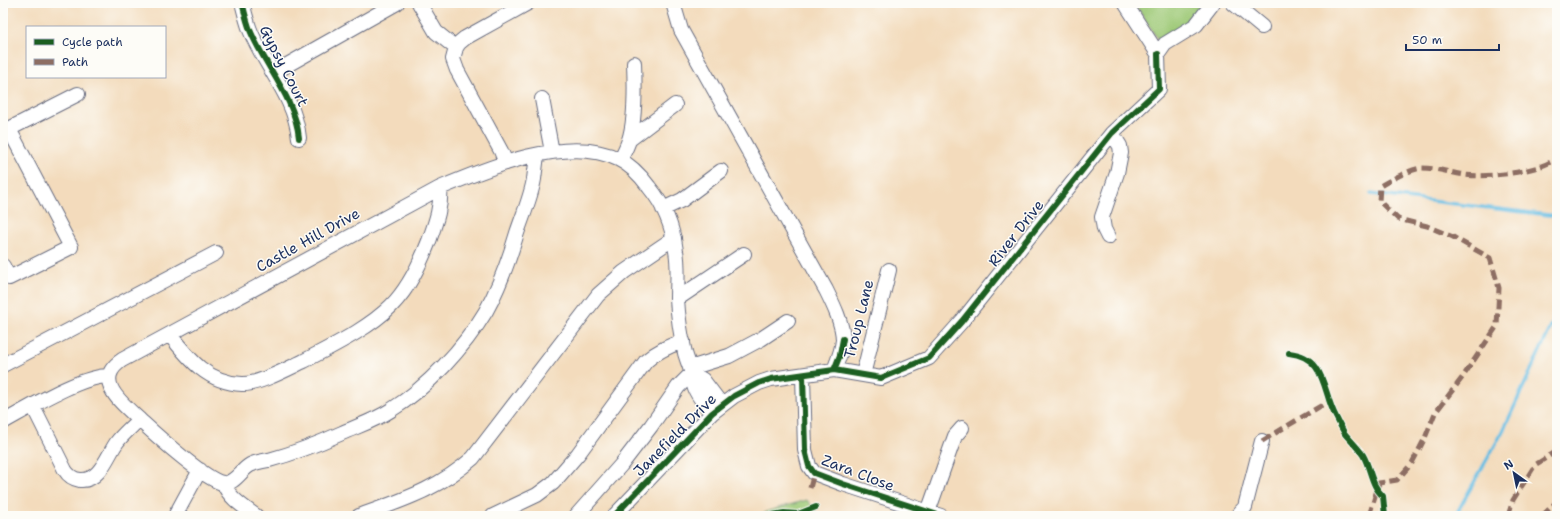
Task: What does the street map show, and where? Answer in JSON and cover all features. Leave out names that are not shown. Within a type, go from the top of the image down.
[{"type":"street","name":"Gypsy Court","points":[[273,73],[397,3]]},
{"type":"street","points":[[419,3],[436,32],[456,48]]},
{"type":"street","points":[[506,163],[454,64],[454,55],[459,43],[465,38],[528,3]]},
{"type":"street","points":[[672,3],[681,30],[826,290],[837,314],[843,339],[840,355],[834,370]]},
{"type":"street","points":[[1125,3],[1158,54],[1165,44],[1196,24],[1213,3]]},
{"type":"street","points":[[1233,3],[1262,27]]},
{"type":"street","name":"Gypsy Court","points":[[243,6],[250,30],[290,103],[295,117],[299,138]]},
{"type":"street","name":"River Drive","points":[[849,373],[880,378],[929,358],[962,321],[1112,133],[1159,89],[1158,54]]},
{"type":"street","points":[[634,63],[635,92],[629,140],[620,160],[646,182],[663,209],[674,238],[678,264],[677,299],[683,341],[690,370],[702,380],[717,409]]},
{"type":"street","points":[[3,266],[9,278],[72,247],[6,131],[78,94]]},
{"type":"street","points":[[542,99],[552,152]]},
{"type":"street","points":[[629,140],[675,105]]},
{"type":"street","points":[[1108,237],[1104,229],[1102,217],[1117,173],[1121,153],[1118,141],[1112,133]]},
{"type":"street","name":"Castle Hill Drive","points":[[109,376],[112,368],[122,360],[440,188],[482,170],[552,152],[594,152],[620,160]]},
{"type":"street","points":[[3,422],[77,384],[95,378],[109,376],[109,385],[111,389],[139,419],[170,447],[200,470],[215,481],[224,484],[230,483],[249,466],[312,446],[384,414],[406,400],[436,373],[468,337],[486,310],[510,256],[534,179],[536,155]]},
{"type":"street","points":[[663,209],[682,200],[721,170]]},
{"type":"street","points":[[170,335],[192,361],[206,374],[221,380],[243,384],[260,380],[282,371],[337,344],[391,306],[405,288],[418,266],[431,235],[441,203],[440,188]]},
{"type":"street","points":[[359,516],[421,493],[464,466],[479,452],[598,296],[624,272],[674,238]]},
{"type":"street","points":[[3,365],[216,253]]},
{"type":"street","points":[[677,299],[744,254]]},
{"type":"street","name":"Troup Lane","points":[[863,375],[889,270]]},
{"type":"street","points":[[576,516],[621,465],[651,426],[690,370],[721,360],[788,321]]},
{"type":"street","points":[[493,516],[537,494],[553,483],[578,454],[646,361],[656,352],[683,341]]},
{"type":"street","name":"Janefield Drive","points":[[614,516],[717,409],[734,396],[759,383],[771,379],[803,376],[834,370],[849,373]]},
{"type":"street","name":"Zara Close","points":[[803,376],[805,450],[809,466],[814,473],[934,514]]},
{"type":"street","points":[[33,406],[65,470],[70,476],[78,480],[86,480],[99,471],[116,443],[139,419]]},
{"type":"street","points":[[934,514],[955,436],[962,428]]},
{"type":"street","points":[[1237,516],[1245,507],[1262,441]]},
{"type":"street","points":[[175,516],[200,470]]},
{"type":"street","points":[[224,484],[226,489],[236,500],[256,516]]},
{"type":"green space","points":[[1134,3],[1201,3],[1188,23],[1158,40]]},
{"type":"green space","points":[[807,500],[819,516],[760,516],[768,511]]},
{"type":"waterway","points":[[1371,194],[1557,216]]},
{"type":"waterway","points":[[1455,516],[1503,431],[1557,314]]},
{"type":"marked path","points":[[1369,516],[1379,483],[1397,480],[1412,463],[1425,438],[1435,413],[1462,378],[1497,326],[1499,288],[1490,258],[1453,237],[1427,226],[1398,219],[1379,201],[1380,186],[1406,173],[1422,168],[1465,175],[1486,176],[1512,173],[1538,167],[1557,158]]},
{"type":"marked path","points":[[1262,441],[1329,401]]},
{"type":"marked path","points":[[1508,516],[1513,500],[1535,465],[1557,451]]},
{"type":"marked path","points":[[810,488],[814,473]]},
{"type":"marked path","points":[[1542,516],[1557,501]]},
{"type":"cycle path","points":[[243,6],[256,44],[279,82],[292,109],[299,138]]},
{"type":"cycle path","points":[[843,339],[840,355],[834,370],[881,378],[929,358],[962,321],[1112,133],[1159,89],[1158,54]]},
{"type":"cycle path","points":[[1289,353],[1301,356],[1310,361],[1317,368],[1322,377],[1340,426],[1363,455],[1376,487],[1383,496],[1385,516]]},
{"type":"cycle path","points":[[614,516],[712,413],[734,396],[759,383],[771,379],[834,370]]},
{"type":"cycle path","points":[[803,375],[805,450],[809,466],[814,473],[941,516]]},
{"type":"cycle path","points":[[767,516],[784,513],[798,514],[816,507]]}]
